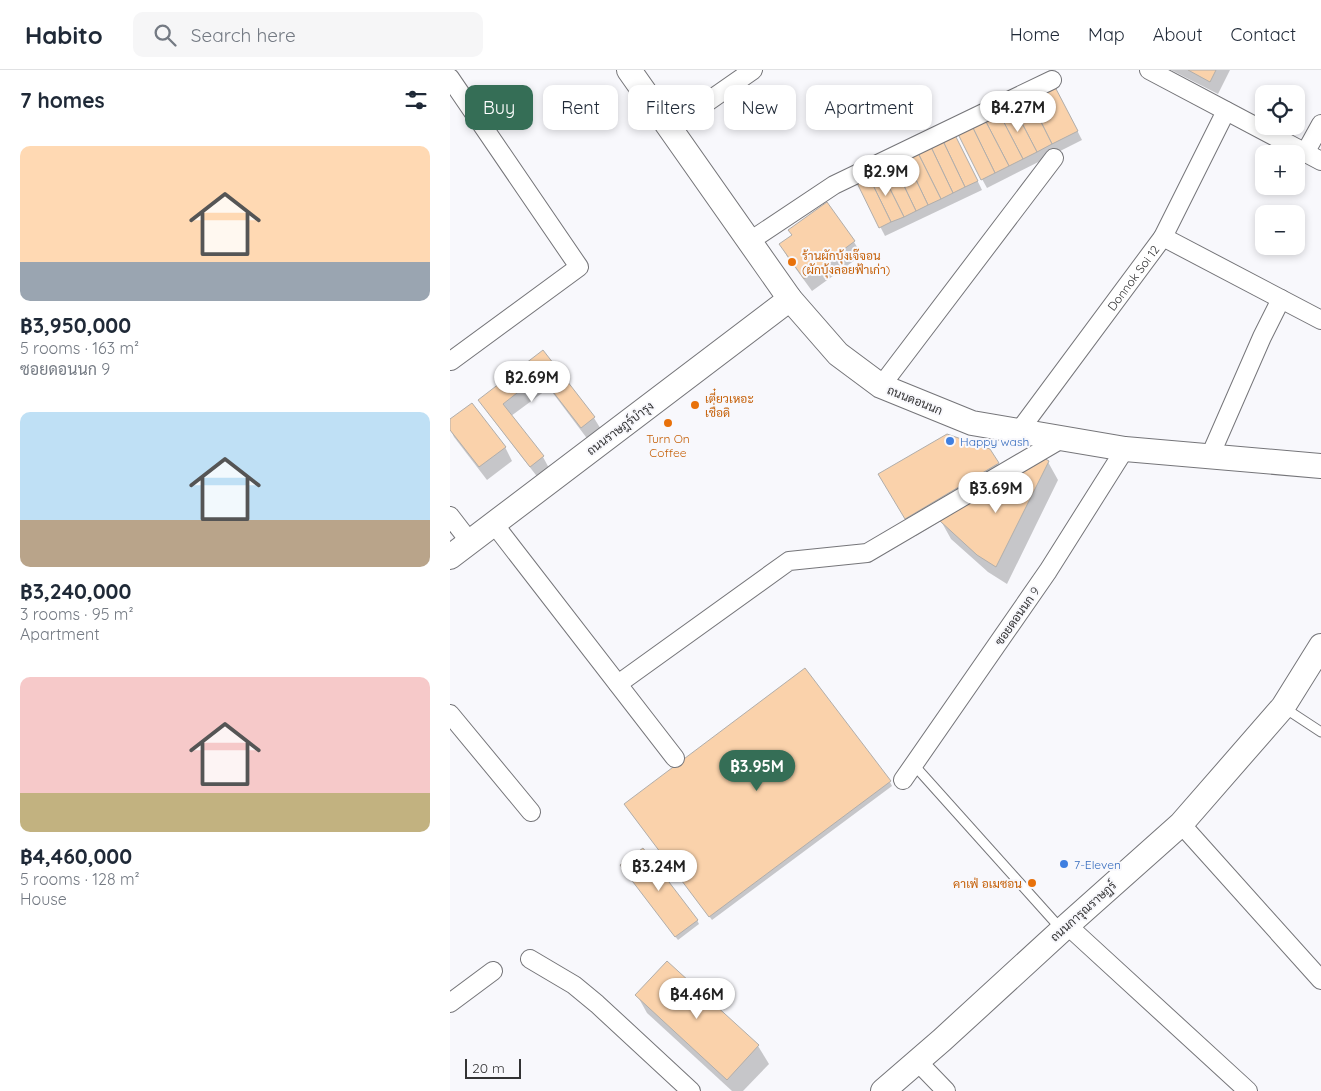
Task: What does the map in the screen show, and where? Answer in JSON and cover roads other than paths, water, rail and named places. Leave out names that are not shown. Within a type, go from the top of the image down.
[{"type":"street","name":"ถนนดอนนก","points":[[629,70],[640,85]]},
{"type":"street","points":[[714,97],[753,70]]},
{"type":"street","points":[[1149,70],[1290,145]]},
{"type":"street","points":[[450,78],[579,267],[451,361]]},
{"type":"street","points":[[750,240],[834,185],[1052,80]]},
{"type":"street","name":"Donnok Soi 12","points":[[1019,431],[1163,238],[1226,110]]},
{"type":"street","points":[[1321,124],[1305,153],[1321,161]]},
{"type":"street","name":"ถนนดอนนก","points":[[671,130],[790,299],[838,354],[881,386],[972,423],[1125,448],[1321,466]]},
{"type":"street","points":[[881,386],[1054,158]]},
{"type":"street","points":[[1163,238],[1321,320]]},
{"type":"street","name":"ถนนราษฎร์บำรุง","points":[[450,558],[790,299]]},
{"type":"street","points":[[1210,456],[1262,337],[1281,299]]},
{"type":"street","points":[[618,684],[789,561],[867,553],[1063,438]]},
{"type":"street","name":"ซอยดอนนก 9","points":[[903,780],[1048,571],[1125,448]]},
{"type":"street","points":[[450,516],[470,542]]},
{"type":"street","points":[[494,524],[675,758]]},
{"type":"street","name":"ถนนการุณราษฏร์","points":[[883,1091],[1181,824],[1283,707],[1321,646]]},
{"type":"street","points":[[450,714],[531,812]]},
{"type":"street","points":[[1181,824],[1321,980]]},
{"type":"street","points":[[1064,927],[1248,1091]]},
{"type":"street","points":[[530,959],[574,985],[691,1091]]},
{"type":"street","points":[[450,1003],[493,971]]},
{"type":"street","points":[[917,1060],[946,1091]]},
{"type":"lane","points":[[1283,707],[1321,732]]},
{"type":"lane","points":[[914,765],[1064,927]]},
{"type":"place","name":"ร้านผักบุ้งเจ๊จอน (ผักบุ้งลอยฟ้าเก่า)","points":[[792,262]]},
{"type":"place","name":"เตี๋ยวเหอะ เชื่อดิ","points":[[695,405]]},
{"type":"place","name":"Turn On Coffee","points":[[668,423]]},
{"type":"place","name":"Happy wash","points":[[950,441]]},
{"type":"place","name":"7-Eleven","points":[[1064,864]]},
{"type":"place","name":"คาเฟ่ อเมซอน","points":[[1032,883]]}]
